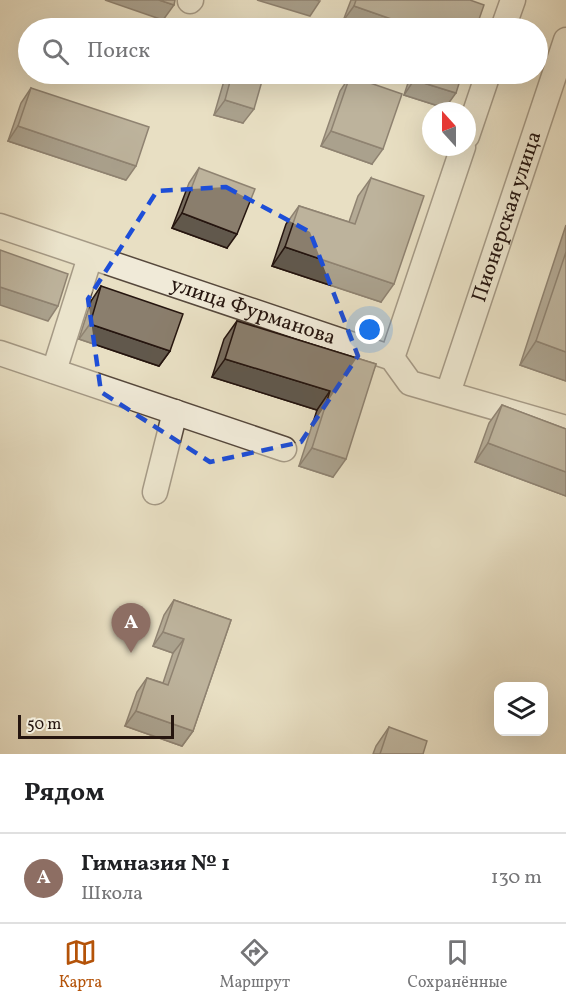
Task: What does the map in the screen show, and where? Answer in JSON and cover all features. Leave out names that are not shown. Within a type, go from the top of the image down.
[{"type":"street","points":[[507,18],[513,0]]},
{"type":"street","name":"Пионерская улица","points":[[448,393],[566,40]]},
{"type":"street","points":[[476,109],[485,84]]},
{"type":"street","points":[[460,156],[392,358],[410,383],[566,428]]},
{"type":"street","name":"улица Фурманова","points":[[0,226],[392,358]]},
{"type":"street","points":[[54,371],[90,257]]},
{"type":"street","points":[[0,353],[284,449]]},
{"type":"street","points":[[155,492],[175,412]]},
{"type":"highlighted area","points":[[226,187],[310,232],[358,356],[301,442],[210,462],[101,392],[88,299],[157,191]]},
{"type":"building","points":[[159,0],[175,0],[174,5]]},
{"type":"building","points":[[356,0],[470,0],[484,5],[479,18],[388,18],[354,6]]},
{"type":"building","points":[[229,84],[261,84],[254,109],[225,100]]},
{"type":"building","points":[[347,84],[373,84],[402,94],[383,149],[331,131]]},
{"type":"building","points":[[427,84],[459,84],[456,93]]},
{"type":"building","points":[[31,88],[149,127],[136,166],[18,126]]},
{"type":"building","points":[[199,168],[255,189],[237,234],[182,213]]},
{"type":"building","points":[[371,178],[424,196],[394,284],[285,247],[299,206],[355,224]]},
{"type":"building","points":[[0,250],[68,274],[58,306],[0,287]]},
{"type":"building","points":[[566,252],[566,352],[536,341]]},
{"type":"building","points":[[101,286],[183,314],[170,351],[90,324]]},
{"type":"building","points":[[237,321],[376,364],[346,459],[312,448],[330,391],[225,359]]},
{"type":"building","points":[[502,405],[566,429],[566,472],[488,443]]},
{"type":"building","points":[[174,600],[231,620],[193,731],[136,711],[147,678],[168,685],[184,639],[163,632]]},
{"type":"building","points":[[389,727],[427,741],[423,754],[380,754]]},
{"type":"place","name":"Гимназия № 1","points":[[131,653]]}]
